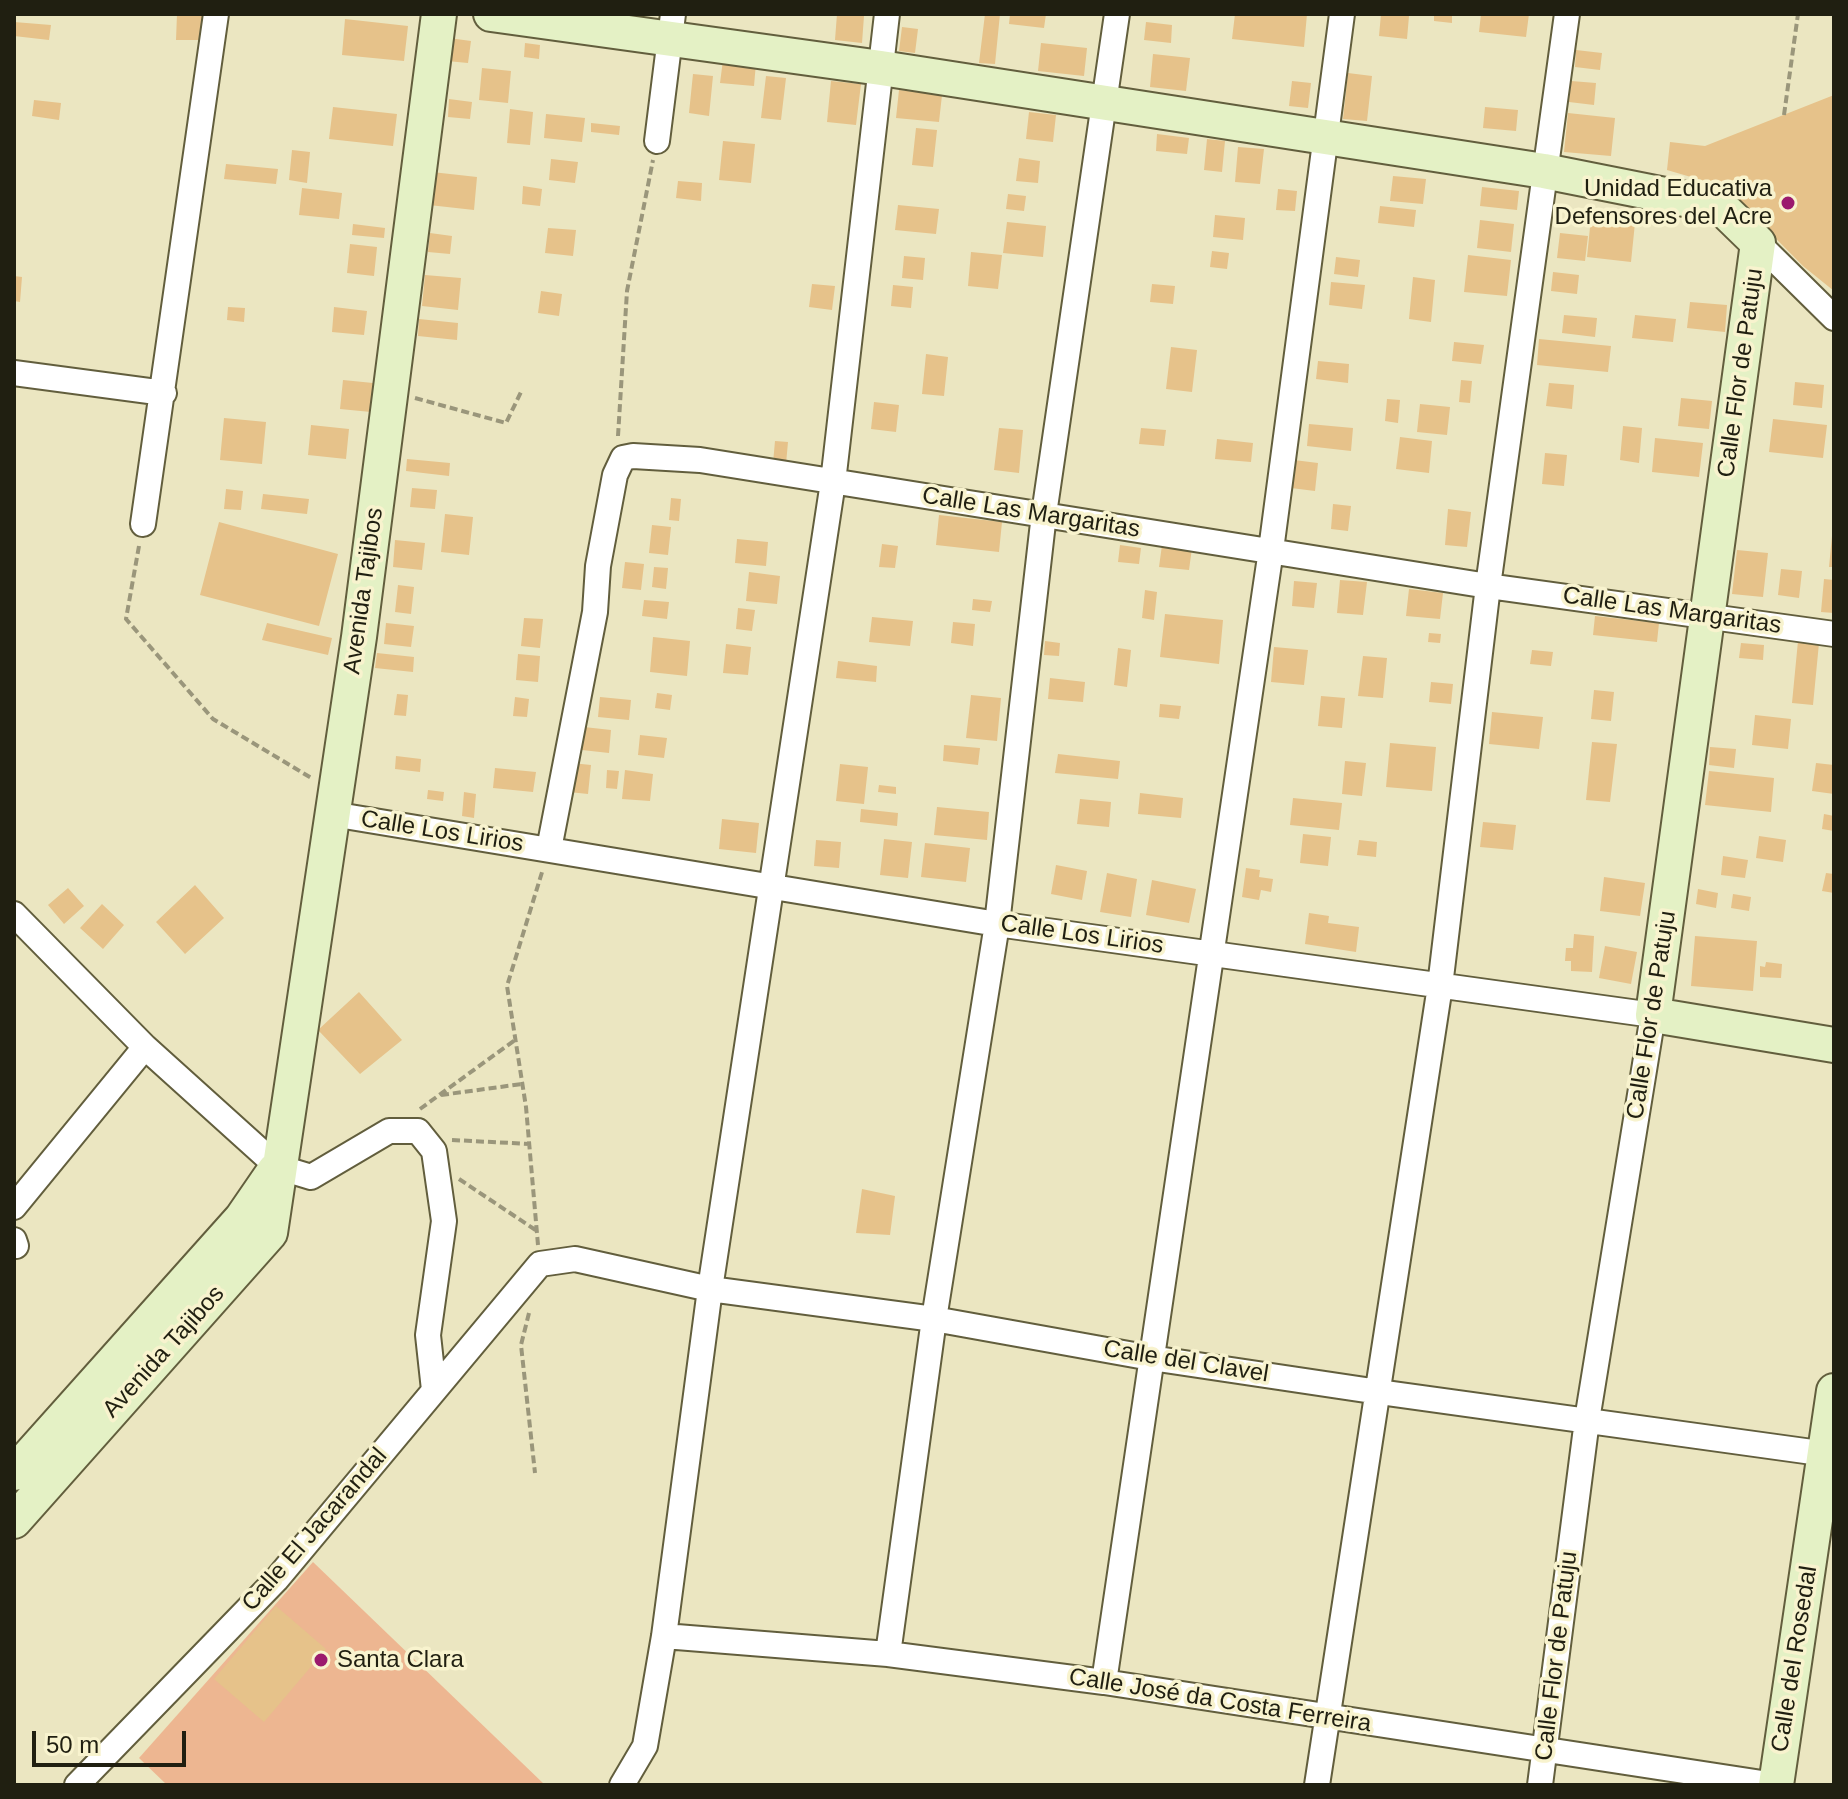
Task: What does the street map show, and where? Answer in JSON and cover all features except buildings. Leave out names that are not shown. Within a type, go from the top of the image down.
[{"type":"street","points":[[143,524],[216,14]]},
{"type":"street","name":"Avenida Tajibos","points":[[14,1521],[270,1233],[337,780],[439,14]]},
{"type":"street","points":[[491,14],[672,26],[881,68],[1544,171],[1720,206],[1834,318]]},
{"type":"street","points":[[622,1785],[645,1746],[664,1636],[710,1289],[833,482],[887,14]]},
{"type":"street","points":[[888,1654],[934,1319],[997,924],[1044,514],[1117,14]]},
{"type":"street","points":[[1104,1682],[1271,550],[1342,14]]},
{"type":"street","points":[[1317,1785],[1440,986],[1488,586],[1567,14]]},
{"type":"street","points":[[657,141],[672,26]]},
{"type":"street","name":"Calle Flor de Patuju","points":[[1540,1785],[1587,1420],[1653,1015],[1758,243]]},
{"type":"street","points":[[14,373],[164,393]]},
{"type":"street","name":"Calle Las Margaritas","points":[[623,458],[672,456],[1488,586],[1709,614],[1834,634]]},
{"type":"street","points":[[549,849],[595,612],[598,566],[615,475],[623,458]]},
{"type":"street","name":"Calle Los Lirios","points":[[332,814],[997,924],[1653,1015],[1834,1045]]},
{"type":"street","points":[[14,914],[145,1047],[278,1167],[311,1177],[389,1131],[418,1131],[434,1151],[444,1221],[428,1335],[434,1390]]},
{"type":"street","points":[[14,1207],[145,1047]]},
{"type":"street","name":"Avenida Tajibos","points":[[14,1473],[242,1218],[278,1167]]},
{"type":"street","name":"Calle del Clavel","points":[[540,1264],[575,1259],[710,1289],[934,1319],[1151,1358],[1830,1454]]},
{"type":"street","name":"Calle El Jacarandal","points":[[77,1785],[276,1580],[540,1264]]},
{"type":"street","name":"Calle del Rosedal","points":[[1775,1785],[1830,1454],[1834,1391]]},
{"type":"street","name":"Calle José da Costa Ferreira","points":[[664,1636],[888,1654],[1104,1682],[1325,1719],[1545,1747],[1775,1785]]},
{"type":"path","points":[[1784,115],[1798,14]]},
{"type":"path","points":[[623,458],[617,418],[627,291],[657,141]]},
{"type":"path","points":[[390,391],[506,423],[522,390]]},
{"type":"path","points":[[143,524],[126,619],[213,719],[314,780],[337,780]]},
{"type":"path","points":[[540,1264],[530,1144],[507,986],[549,849]]},
{"type":"path","points":[[389,1131],[515,1040]]},
{"type":"path","points":[[439,1095],[522,1084]]},
{"type":"path","points":[[424,1139],[530,1144]]},
{"type":"path","points":[[436,1164],[537,1231]]},
{"type":"path","points":[[531,1304],[521,1345],[535,1473]]},
{"type":"shaded area","name":"Santa Clara","points":[[313,1562],[545,1785],[167,1785],[139,1758]]},
{"type":"place","name":"Unidad Educativa Defensores del Acre","points":[[1788,203]]},
{"type":"place","name":"Santa Clara","points":[[321,1660]]}]
